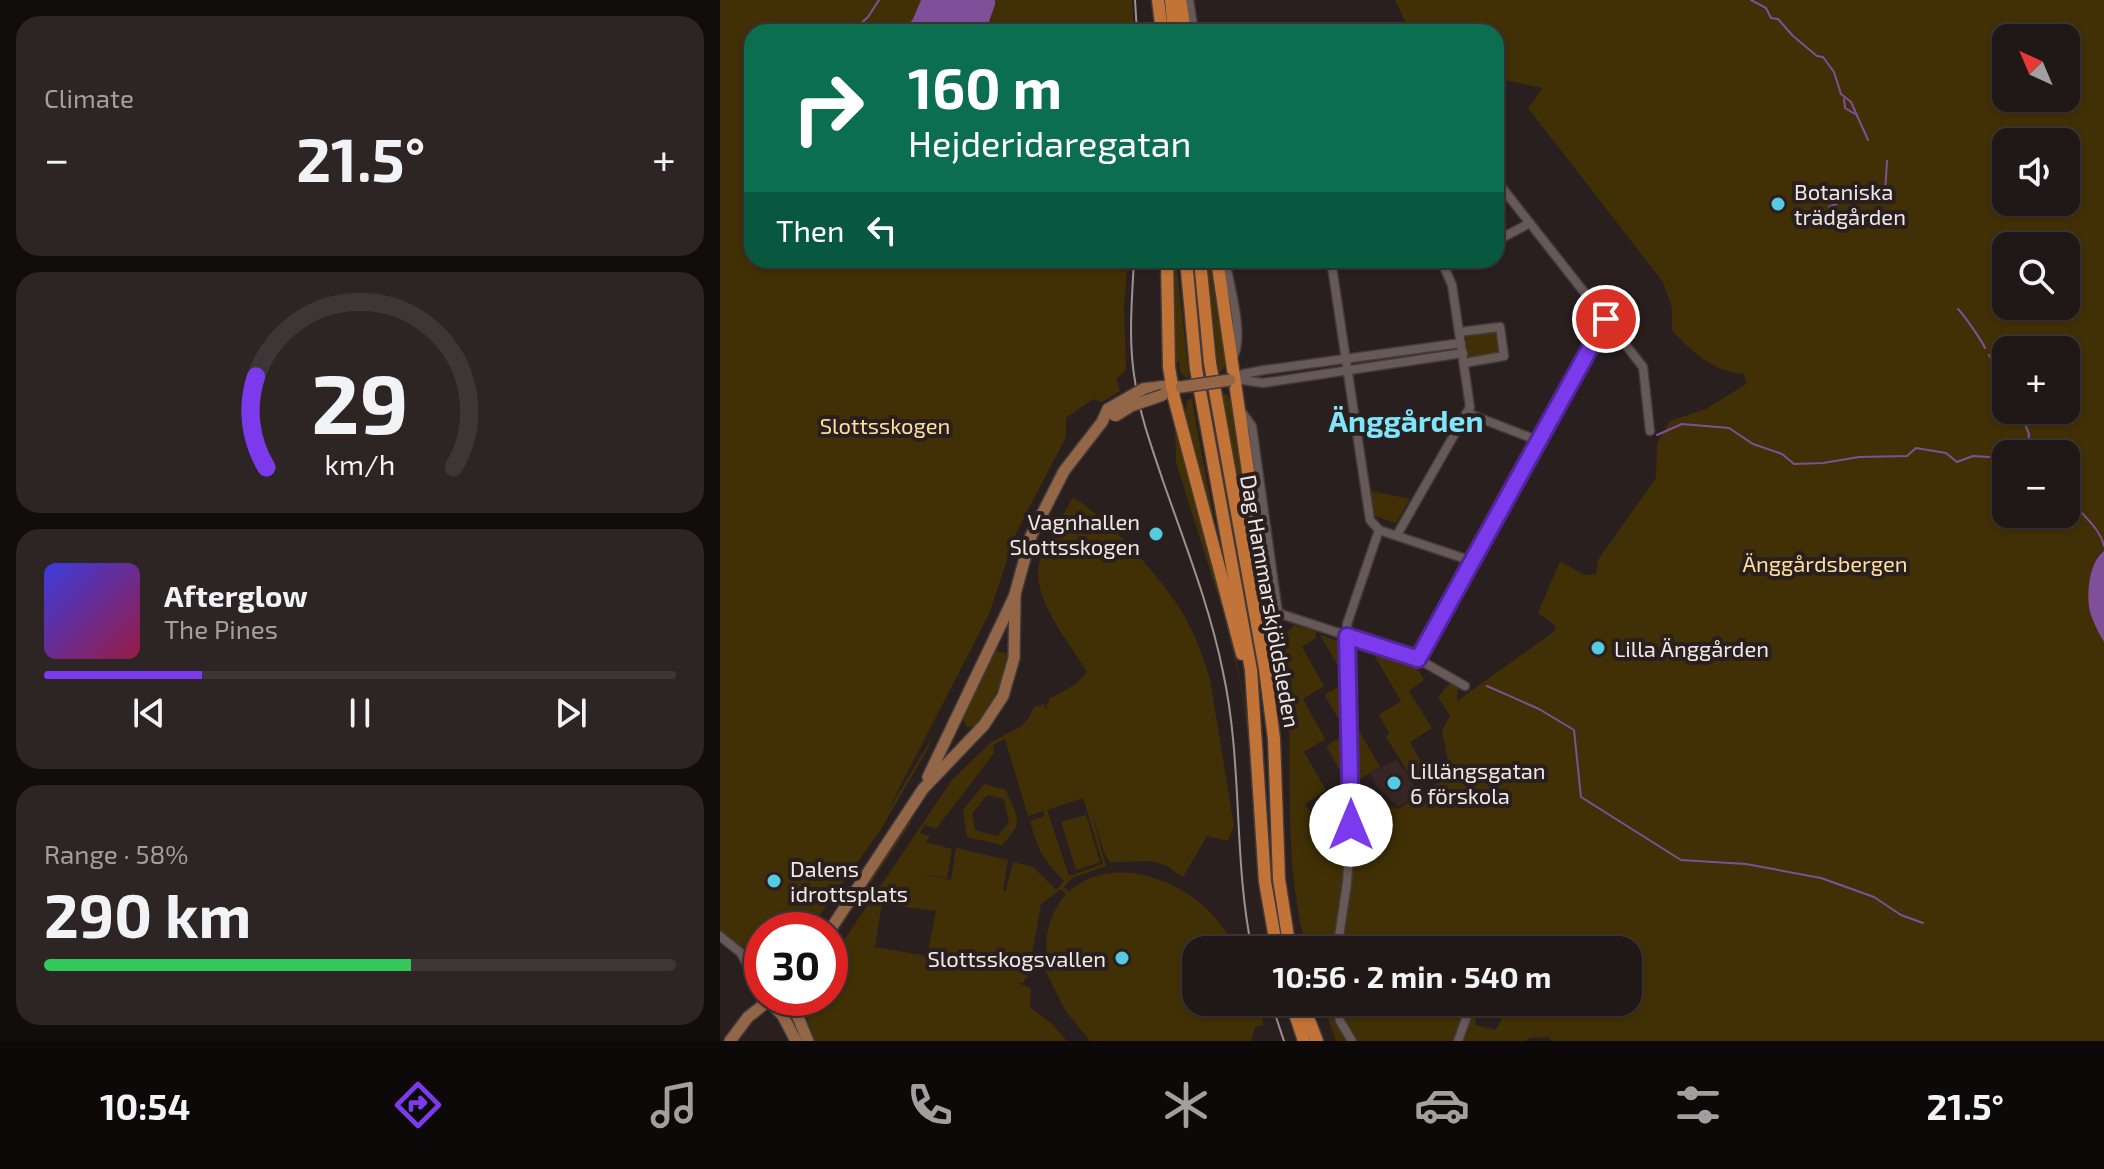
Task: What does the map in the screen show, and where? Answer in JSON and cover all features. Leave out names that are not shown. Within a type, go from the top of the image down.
[{"type":"main road","points":[[1158,0],[1161,24]]},
{"type":"main road","points":[[1171,0],[1173,24]]},
{"type":"main road","points":[[1180,0],[1184,24]]},
{"type":"main road","points":[[1167,268],[1167,388],[1254,704]]},
{"type":"main road","name":"Dag Hammarskjöldsleden","points":[[1187,268],[1196,369],[1244,626],[1254,704],[1265,882],[1275,936]]},
{"type":"main road","name":"Dag Hammarskjöldsleden","points":[[1201,268],[1210,363],[1265,669],[1274,739],[1279,879],[1288,936]]},
{"type":"main road","points":[[1218,268],[1233,379],[1241,411],[1272,648],[1276,697],[1274,739]]},
{"type":"main road","points":[[842,912],[923,789],[1015,594],[1025,553],[1045,505],[1077,452],[1102,422],[1143,389],[1233,379]]},
{"type":"main road","points":[[1112,413],[1167,388]]},
{"type":"main road","points":[[923,789],[984,725],[1003,696],[1013,668],[1015,594]]},
{"type":"main road","points":[[737,1030],[744,1010]]},
{"type":"main road","points":[[730,1041],[753,1016]]},
{"type":"main road","points":[[783,1016],[794,1039]]},
{"type":"main road","points":[[796,1016],[808,1041]]},
{"type":"main road","points":[[1296,1016],[1304,1041]]},
{"type":"main road","points":[[1307,1016],[1317,1041]]},
{"type":"street","points":[[1189,0],[1193,24]]},
{"type":"street","points":[[1504,190],[1645,373],[1650,431]]},
{"type":"street","points":[[1504,237],[1530,223]]},
{"type":"street","points":[[1226,268],[1237,343],[1232,359]]},
{"type":"street","points":[[1332,268],[1370,520],[1379,530],[1472,561]]},
{"type":"street","points":[[1397,535],[1470,407],[1452,285],[1446,268]]},
{"type":"street","points":[[1418,659],[1606,319]]},
{"type":"street","points":[[1233,379],[1243,374],[1346,359],[1504,356],[1500,327],[1459,332]]},
{"type":"street","points":[[1233,379],[1263,383],[1298,379],[1348,371],[1461,343]]},
{"type":"street","points":[[1297,365],[1298,379]]},
{"type":"street","points":[[1241,411],[1252,426],[1278,613],[1418,659],[1465,686]]},
{"type":"street","points":[[1467,413],[1539,441]]},
{"type":"street","points":[[1339,936],[1351,825],[1347,624],[1379,530]]},
{"type":"street","points":[[720,936],[744,954]]},
{"type":"street","points":[[741,953],[744,958]]},
{"type":"street","points":[[1339,1016],[1352,1041]]},
{"type":"street","points":[[1458,1041],[1467,1016]]},
{"type":"shaded area","points":[[921,0],[995,0],[988,24],[909,24]]},
{"type":"shaded area","points":[[2104,551],[2104,642],[2092,618],[2089,592],[2094,564]]},
{"type":"shaded area","name":"Lillängsgatan 6 förskola","points":[[1396,760],[1411,779],[1419,796],[1398,807],[1377,787],[1370,774]]},
{"type":"green space","name":"Slottsskogen","points":[[720,0],[1132,0],[1134,24],[744,24],[744,268],[1127,268],[1124,305],[1126,370],[1116,379],[1120,391],[1102,402],[1093,399],[1066,418],[1066,437],[1016,533],[989,614],[886,814],[933,736],[927,750],[881,829],[822,912],[744,912],[744,949],[720,931]]},
{"type":"green space","name":"Änggårdsbergen","points":[[1395,0],[2104,0],[2104,551],[2093,566],[2092,619],[2104,642],[2104,1041],[1552,1041],[1548,1037],[1529,1038],[1526,1041],[1336,1041],[1327,1016],[1476,1016],[1475,1025],[1496,1030],[1503,1016],[1642,1016],[1642,936],[1304,936],[1293,874],[1285,641],[1289,640],[1288,634],[1285,634],[1295,625],[1316,631],[1316,638],[1302,647],[1324,686],[1303,699],[1325,739],[1304,752],[1326,790],[1305,804],[1330,843],[1342,836],[1339,830],[1345,827],[1346,843],[1354,842],[1357,820],[1363,806],[1378,801],[1398,809],[1450,772],[1442,730],[1450,716],[1438,697],[1450,683],[1458,687],[1457,701],[1555,631],[1555,625],[1538,613],[1560,561],[1584,575],[1596,574],[1598,560],[1656,478],[1657,443],[1670,421],[1706,409],[1746,384],[1744,374],[1713,365],[1672,331],[1672,308],[1663,282],[1528,108],[1543,88],[1504,80],[1504,24],[1406,24]]},
{"type":"green space","points":[[1172,268],[1177,268],[1189,377],[1180,372],[1179,362],[1174,363]]},
{"type":"green space","points":[[1208,268],[1214,268],[1226,358],[1224,368],[1219,373]]},
{"type":"green space","points":[[1496,331],[1500,354],[1468,359],[1466,336]]},
{"type":"green space","points":[[1222,393],[1234,404],[1262,612]]},
{"type":"green space","points":[[1192,398],[1220,549],[1183,411],[1186,410],[1187,401]]},
{"type":"green space","points":[[1175,422],[1230,628],[1246,712],[1251,754],[1240,681],[1224,615],[1176,462]]},
{"type":"green space","points":[[1371,491],[1410,499],[1396,523],[1375,516]]},
{"type":"green space","points":[[1073,497],[1130,546],[1177,604],[1200,650],[1210,679],[1234,826],[1228,841],[1207,836],[1183,877],[1167,866],[1151,861],[1110,862],[1090,807],[1106,866],[1072,878],[1064,887],[1069,892],[1083,881],[1099,875],[1134,873],[1169,883],[1185,892],[1210,913],[1228,936],[1182,936],[1182,1016],[1262,1016],[1263,1025],[1255,1027],[1251,1041],[1090,1041],[1065,1010],[1042,964],[1049,962],[1047,935],[1056,909],[1066,894],[1061,889],[1041,904],[1028,976],[1023,983],[1015,982],[1031,988],[1030,1007],[1067,1041],[815,1041],[806,1016],[848,1016],[848,934],[952,780],[990,743],[1020,727],[1034,707],[1044,704],[1047,712],[1049,699],[1076,684],[1087,672],[1062,635],[1041,592],[1039,565]],"holes":[[[1005,739],[1028,816],[1043,811],[1045,816],[1030,821],[1046,861],[1064,881],[1056,890],[1033,867],[1013,862],[1006,891],[1003,891],[1008,860],[956,848],[951,880],[916,873],[947,878],[952,849],[926,842],[930,836],[920,833],[925,825],[936,829],[994,753],[993,745]],[[1083,798],[1103,864],[1069,876],[1047,810]],[[882,904],[936,911],[927,956],[875,947]]]},
{"type":"green space","points":[[1320,635],[1340,642],[1344,676]]},
{"type":"green space","points":[[1371,650],[1414,663],[1424,680],[1409,691],[1432,728],[1410,742],[1433,783],[1411,777],[1386,737],[1389,733],[1379,715],[1401,701]]},
{"type":"green space","points":[[997,651],[1007,653],[1010,660],[997,698],[977,726],[967,727],[962,717]]},
{"type":"green space","points":[[1344,685],[1345,730],[1325,696]]},
{"type":"green space","points":[[1352,728],[1358,729],[1380,767],[1357,781],[1354,781]]},
{"type":"green space","points":[[1344,735],[1345,780],[1326,746]]},
{"type":"green space","points":[[984,784],[1006,790],[1016,814],[1016,825],[1002,845],[967,837],[963,810]],"holes":[[[987,795],[1004,799],[1009,823],[997,836],[975,830],[972,814]]]},
{"type":"green space","points":[[1086,815],[1100,862],[1076,870],[1061,822]]},
{"type":"green space","points":[[911,823],[864,893],[862,891]]},
{"type":"green space","points":[[864,893],[848,917],[848,913]]},
{"type":"waterway","points":[[861,24],[879,0]]},
{"type":"waterway","points":[[1751,0],[1766,8],[1771,18],[1778,19],[1793,36],[1817,56],[1823,57],[1834,72],[1841,94],[1851,102],[1868,140]]},
{"type":"waterway","points":[[1844,99],[1845,108],[1855,114]]},
{"type":"waterway","points":[[1885,193],[1887,161]]},
{"type":"waterway","points":[[1829,207],[1850,198],[1854,193],[1880,198]]},
{"type":"waterway","points":[[1958,309],[1985,348]]},
{"type":"waterway","points":[[1989,355],[1992,360]]},
{"type":"waterway","points":[[1657,435],[1682,424],[1729,428],[1753,444],[1782,454],[1794,464],[1907,456],[1916,448],[1946,453],[1957,462],[1973,456],[1992,457]]},
{"type":"waterway","points":[[2025,424],[2028,440]]},
{"type":"waterway","points":[[2080,511],[2098,532],[2104,546]]},
{"type":"waterway","points":[[1487,686],[1539,709],[1574,730],[1581,797],[1681,860],[1746,864],[1821,878],[1874,897],[1901,915],[1923,923]]},
{"type":"tram line","points":[[1135,0],[1136,24]]},
{"type":"tram line","points":[[1134,268],[1131,336],[1137,394],[1204,600],[1223,672],[1233,741],[1242,881],[1250,936]]},
{"type":"tram line","points":[[1276,1016],[1284,1041]]},
{"type":"place","name":"Botaniska trädgården","points":[[1778,204]]},
{"type":"place","name":"Vagnhallen Slottsskogen","points":[[1156,534]]},
{"type":"place","name":"Lilla Änggården","points":[[1598,648]]},
{"type":"place","name":"Lillängsgatan 6 förskola","points":[[1394,783]]},
{"type":"place","name":"Dalens idrottsplats","points":[[774,881]]},
{"type":"place","name":"Slottsskogsvallen","points":[[1122,958]]},
{"type":"district","name":"Änggården","points":[[1406,420]]},
{"type":"route","points":[[1351,825],[1347,636],[1418,659],[1606,319]]}]
